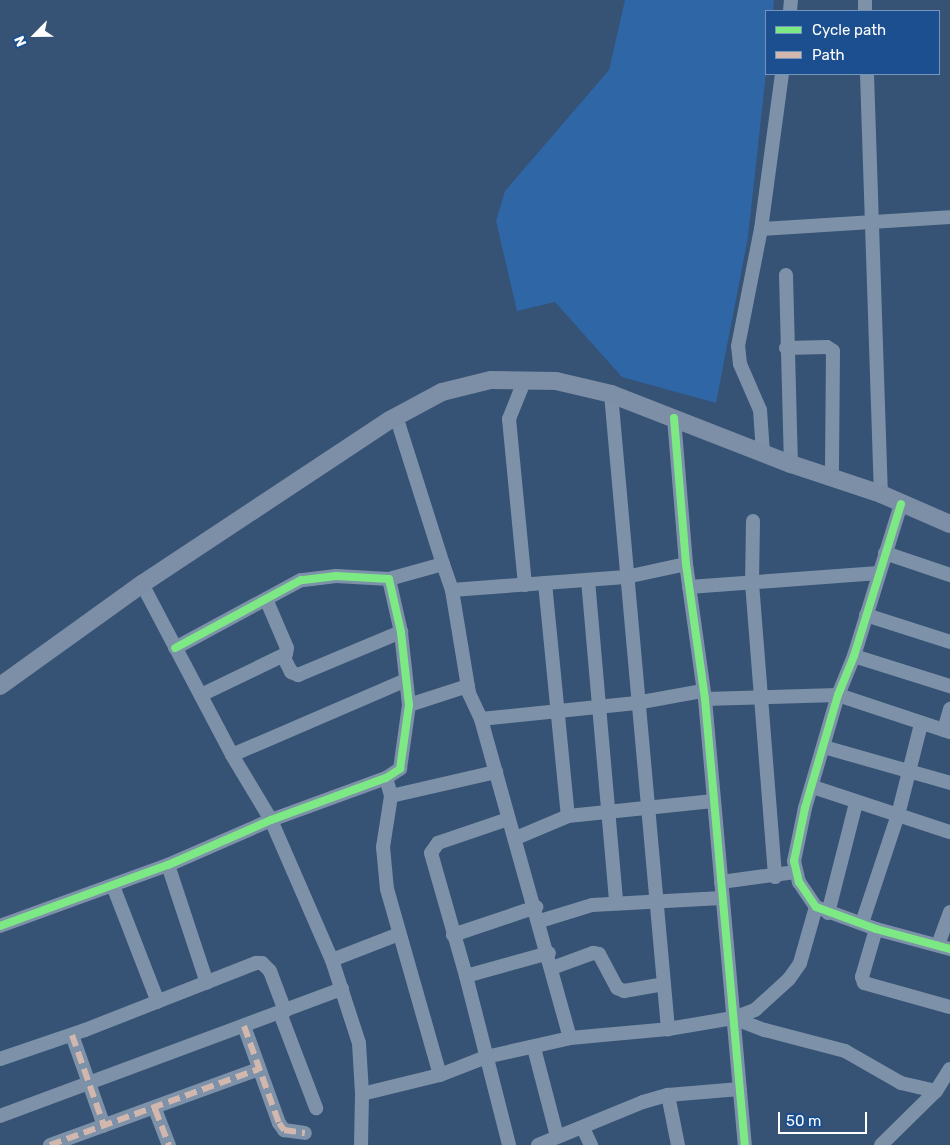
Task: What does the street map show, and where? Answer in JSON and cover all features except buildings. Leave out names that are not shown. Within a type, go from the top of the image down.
[{"type":"main road","points":[[0,686],[142,584],[396,416],[442,392],[491,380],[526,379],[556,381],[611,394],[791,464],[881,494],[950,524]]},
{"type":"street","points":[[763,453],[760,410],[738,355],[761,229],[782,75]]},
{"type":"street","points":[[867,75],[881,494]]},
{"type":"street","points":[[761,229],[950,216]]},
{"type":"street","points":[[786,275],[786,348],[791,464]]},
{"type":"street","points":[[786,348],[827,347],[833,351],[832,478]]},
{"type":"street","points":[[525,585],[509,419],[526,379]]},
{"type":"street","points":[[611,394],[636,702],[657,900],[668,1029]]},
{"type":"street","points":[[396,416],[452,590],[468,686],[481,719],[508,819],[516,838],[536,907],[570,1038]]},
{"type":"street","points":[[674,418],[686,564],[704,695],[745,1145]]},
{"type":"street","points":[[901,504],[878,573],[854,656],[838,695],[794,848],[796,872],[804,891],[822,910],[876,928],[944,947],[950,912]]},
{"type":"street","points":[[753,521],[752,583],[775,877]]},
{"type":"street","points":[[885,553],[950,575]]},
{"type":"street","points":[[175,648],[301,580],[318,577],[389,579],[444,564]]},
{"type":"street","points":[[452,590],[626,577],[686,564]]},
{"type":"street","points":[[689,586],[878,573]]},
{"type":"street","points":[[0,926],[168,865],[271,820],[386,778],[400,769],[403,761],[409,705],[401,632],[389,579]]},
{"type":"street","points":[[588,580],[616,903]]},
{"type":"street","points":[[545,583],[556,710],[568,816]]},
{"type":"street","points":[[142,584],[232,755],[271,820],[332,960],[359,1043],[362,1094],[361,1145]]},
{"type":"street","points":[[201,695],[283,656],[287,648],[266,600]]},
{"type":"street","points":[[866,615],[950,642]]},
{"type":"street","points":[[283,656],[291,672],[298,675],[401,632]]},
{"type":"street","points":[[854,656],[950,686]]},
{"type":"street","points":[[232,755],[406,680]]},
{"type":"street","points":[[409,705],[468,686]]},
{"type":"street","points":[[481,719],[704,695],[762,697],[838,695],[921,724],[947,731],[950,709]]},
{"type":"street","points":[[862,923],[898,815],[911,771],[921,724]]},
{"type":"street","points":[[824,747],[950,783]]},
{"type":"street","points":[[391,796],[496,772]]},
{"type":"street","points":[[386,778],[391,796],[384,865],[399,934],[440,1074]]},
{"type":"street","points":[[812,787],[856,803],[950,832]]},
{"type":"street","points":[[516,838],[568,816],[713,801]]},
{"type":"street","points":[[362,1094],[440,1074],[486,1057],[534,1048],[570,1038],[668,1029],[733,1018],[754,1010],[789,979],[800,963],[822,910],[856,803]]},
{"type":"street","points":[[508,819],[438,843],[433,848],[431,859],[466,976],[509,1145]]},
{"type":"street","points":[[168,865],[207,983]]},
{"type":"street","points":[[721,882],[775,877],[796,872]]},
{"type":"street","points":[[113,886],[158,1002]]},
{"type":"street","points":[[540,921],[574,909],[616,903],[722,898]]},
{"type":"street","points":[[453,936],[536,907]]},
{"type":"street","points":[[876,928],[862,977],[864,983],[950,1007]]},
{"type":"street","points":[[332,960],[399,934]]},
{"type":"street","points":[[552,968],[593,953],[599,954],[617,988],[624,991],[664,984]]},
{"type":"street","points":[[466,976],[549,954]]},
{"type":"street","points":[[0,1059],[72,1035],[262,963],[270,971],[316,1108]]},
{"type":"street","points":[[0,1116],[342,990]]},
{"type":"street","points":[[733,1018],[765,1030],[845,1051],[902,1083],[936,1091]]},
{"type":"street","points":[[244,1026],[281,1127],[304,1133]]},
{"type":"street","points":[[72,1035],[104,1126]]},
{"type":"street","points":[[534,1048],[557,1136]]},
{"type":"street","points":[[50,1145],[155,1109],[259,1069]]},
{"type":"street","points":[[880,1145],[936,1091],[950,1069]]},
{"type":"street","points":[[538,1145],[557,1136],[583,1128],[616,1112],[668,1095],[740,1089]]},
{"type":"street","points":[[668,1095],[678,1145]]},
{"type":"street","points":[[155,1109],[169,1145]]},
{"type":"street","points":[[583,1128],[591,1145]]},
{"type":"shaded area","points":[[625,0],[774,0],[773,10],[765,10],[766,75],[748,237],[716,403],[622,377],[555,302],[517,311],[496,221],[505,191],[609,70]]},
{"type":"marked path","points":[[244,1026],[279,1123],[284,1130],[305,1133]]},
{"type":"marked path","points":[[72,1035],[104,1126]]},
{"type":"marked path","points":[[50,1145],[259,1069]]},
{"type":"marked path","points":[[155,1109],[169,1145]]},
{"type":"cycle path","points":[[674,418],[686,564],[705,699],[745,1145]]},
{"type":"cycle path","points":[[901,504],[854,656],[838,695],[805,808],[794,861],[799,882],[816,907],[876,929],[950,949]]},
{"type":"cycle path","points":[[0,926],[168,865],[271,820],[386,778],[400,769],[409,705],[401,632],[389,579],[336,576],[301,580],[175,648]]}]
